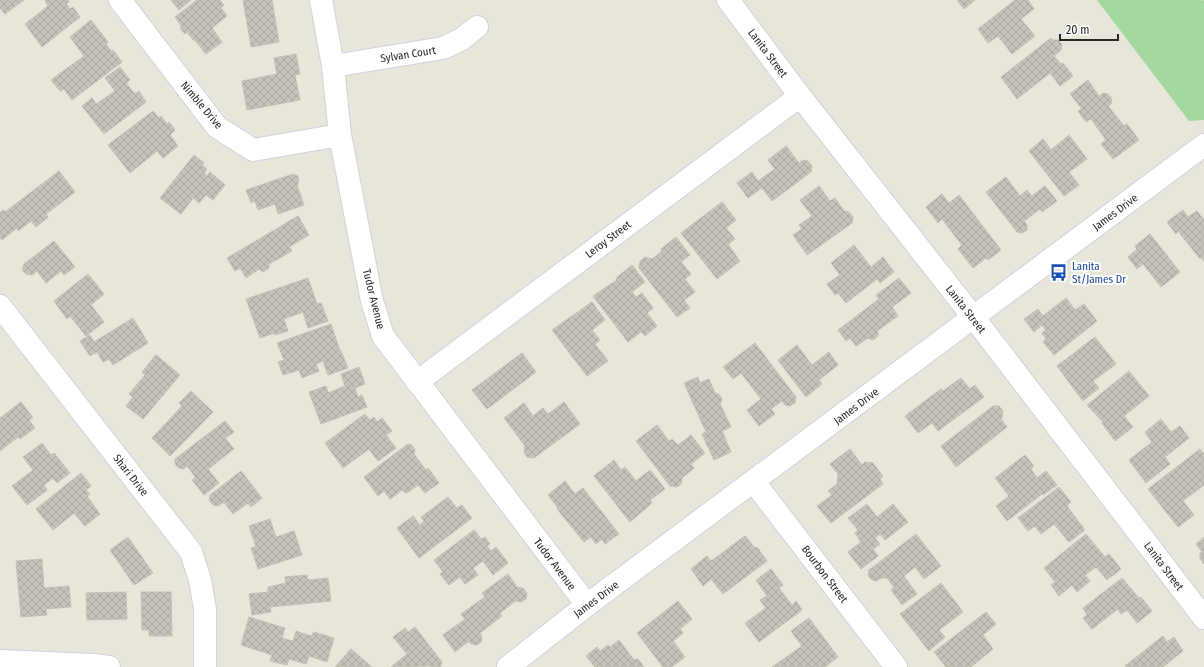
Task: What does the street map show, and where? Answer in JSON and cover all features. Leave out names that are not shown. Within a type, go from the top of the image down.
[{"type":"street","name":"Nimble Drive","points":[[120,0],[217,127],[253,150],[340,135]]},
{"type":"street","name":"Tudor Avenue","points":[[321,0],[333,66],[340,135],[372,301],[383,336],[587,605]]},
{"type":"street","name":"Lanita Street","points":[[728,0],[800,96],[974,318],[1204,618]]},
{"type":"street","name":"Sylvan Court","points":[[333,66],[443,48],[462,39],[477,27]]},
{"type":"street","name":"Leroy Street","points":[[417,382],[800,96]]},
{"type":"street","name":"James Drive","points":[[508,667],[587,605],[974,318],[1204,145]]},
{"type":"street","name":"Shari Drive","points":[[0,306],[191,552],[200,580],[205,609],[205,667]]},
{"type":"street","name":"Bourbon Street","points":[[754,482],[896,667]]},
{"type":"street","points":[[0,661],[109,667]]},
{"type":"green space","points":[[1097,0],[1204,1],[1204,120],[1189,121]]},
{"type":"building","points":[[0,0],[24,0],[5,14],[0,8]]},
{"type":"building","points":[[45,0],[68,0],[69,2],[66,4],[70,9],[73,7],[80,17],[42,47],[25,24],[48,6]]},
{"type":"building","points":[[171,0],[191,0],[179,10]]},
{"type":"building","points":[[197,0],[220,0],[224,5],[221,8],[227,16],[212,28],[222,42],[206,54],[187,32],[185,34],[180,28],[182,27],[175,17]]},
{"type":"building","points":[[243,0],[272,0],[279,42],[251,47]]},
{"type":"building","points":[[957,0],[975,0],[964,9]]},
{"type":"building","points":[[1015,0],[1028,0],[1034,9],[1021,19],[1035,36],[1012,54],[998,36],[988,43],[978,29]]},
{"type":"building","points":[[91,20],[108,42],[106,44],[111,51],[113,50],[122,62],[72,100],[64,89],[60,91],[51,80],[84,56],[70,37]]},
{"type":"building","points":[[1051,38],[1053,40],[1058,40],[1062,44],[1061,50],[1054,56],[1061,64],[1063,63],[1073,76],[1060,86],[1050,73],[1017,99],[1001,77]]},
{"type":"building","points":[[296,54],[300,74],[295,75],[300,100],[247,110],[242,81],[277,74],[274,58]]},
{"type":"building","points":[[120,67],[130,80],[126,83],[135,94],[139,91],[146,102],[104,134],[82,106],[92,98],[96,104],[115,91],[105,78]]},
{"type":"building","points":[[1088,80],[1099,96],[1103,93],[1108,94],[1112,99],[1111,104],[1108,106],[1124,126],[1127,124],[1139,140],[1113,159],[1101,144],[1106,140],[1091,119],[1086,122],[1078,111],[1082,109],[1070,94]]},
{"type":"building","points":[[153,111],[159,118],[161,116],[167,124],[169,122],[175,130],[170,135],[178,146],[163,158],[157,151],[130,173],[108,145]]},
{"type":"building","points":[[1069,135],[1087,159],[1069,172],[1079,185],[1064,196],[1029,151],[1043,139],[1051,150]]},
{"type":"building","points":[[786,146],[799,163],[803,160],[808,161],[812,166],[811,172],[772,201],[762,188],[748,198],[737,183],[752,172],[758,181],[775,169],[768,160]]},
{"type":"building","points":[[194,155],[204,163],[202,165],[207,169],[204,173],[207,176],[210,172],[225,185],[213,200],[206,195],[199,203],[193,198],[181,214],[160,198]]},
{"type":"building","points":[[59,171],[75,192],[46,214],[48,217],[36,227],[31,221],[18,231],[17,228],[2,240],[0,238],[0,212],[4,210],[5,212]]},
{"type":"building","points":[[293,174],[298,176],[299,181],[297,185],[304,205],[278,214],[275,204],[258,210],[255,201],[251,203],[246,190]]},
{"type":"building","points":[[1006,177],[1020,196],[1027,190],[1032,196],[1045,186],[1057,201],[1042,212],[1040,209],[1024,221],[1027,225],[1027,230],[1022,233],[1017,232],[986,192]]},
{"type":"building","points":[[819,186],[830,201],[835,198],[844,211],[849,212],[853,217],[852,223],[807,255],[793,235],[802,229],[799,225],[812,216],[800,200]]},
{"type":"building","points":[[942,194],[949,203],[959,195],[1001,250],[988,260],[986,258],[973,268],[958,249],[962,245],[942,219],[938,223],[926,207]]},
{"type":"building","points":[[722,202],[736,220],[726,228],[735,239],[728,244],[740,261],[717,279],[681,233]]},
{"type":"building","points":[[1183,210],[1188,217],[1197,211],[1204,220],[1204,261],[1201,257],[1200,259],[1178,231],[1176,234],[1167,222]]},
{"type":"building","points":[[298,216],[309,235],[289,247],[292,251],[269,264],[269,268],[263,272],[259,269],[246,278],[240,268],[235,271],[227,258]]},
{"type":"building","points":[[1150,234],[1180,272],[1161,287],[1143,264],[1137,269],[1128,257],[1137,249],[1135,246]]},
{"type":"building","points":[[676,237],[690,255],[681,262],[691,274],[685,279],[695,292],[684,300],[690,308],[677,317],[639,268],[640,261],[645,257],[652,259],[662,251],[661,249]]},
{"type":"building","points":[[54,241],[75,267],[64,275],[61,271],[46,283],[37,271],[32,275],[26,274],[22,270],[24,264]]},
{"type":"building","points":[[854,245],[871,267],[883,257],[894,272],[880,283],[877,279],[846,303],[838,293],[835,295],[827,284],[840,275],[831,263]]},
{"type":"building","points":[[632,265],[645,282],[632,292],[636,297],[642,293],[653,308],[647,313],[657,326],[645,336],[641,332],[628,342],[593,296],[617,280],[616,278]]},
{"type":"building","points":[[88,274],[104,294],[91,305],[104,322],[86,336],[70,316],[67,319],[54,301]]},
{"type":"building","points":[[308,278],[317,304],[321,303],[328,321],[308,328],[303,312],[284,319],[288,331],[275,335],[275,333],[260,338],[246,299]]},
{"type":"building","points":[[899,278],[911,293],[892,307],[898,316],[877,331],[878,336],[873,340],[868,338],[856,346],[850,338],[846,341],[838,330],[879,299],[876,295]]},
{"type":"building","points":[[1066,298],[1075,310],[1084,304],[1097,321],[1054,355],[1043,342],[1046,339],[1042,333],[1046,330],[1042,325],[1034,332],[1024,319],[1038,309],[1043,316]]},
{"type":"building","points":[[592,302],[605,320],[592,330],[600,340],[595,344],[608,361],[587,376],[552,330]]},
{"type":"building","points":[[133,318],[148,343],[113,365],[109,359],[103,362],[97,352],[90,356],[80,341],[90,335],[94,342]]},
{"type":"building","points":[[331,324],[340,351],[348,368],[328,375],[323,361],[316,364],[319,371],[302,378],[299,370],[283,375],[278,362],[284,360],[277,343]]},
{"type":"building","points":[[1095,337],[1116,364],[1093,381],[1099,388],[1083,401],[1057,366]]},
{"type":"building","points":[[755,343],[796,397],[795,403],[790,406],[785,405],[782,401],[771,409],[775,414],[759,426],[747,410],[761,399],[741,373],[733,379],[723,367]]},
{"type":"building","points":[[797,345],[812,365],[829,352],[838,365],[819,380],[822,384],[806,397],[778,360]]},
{"type":"building","points":[[522,353],[536,372],[487,409],[472,390]]},
{"type":"building","points":[[156,355],[180,375],[143,419],[126,406],[133,397],[129,394],[145,375],[142,372]]},
{"type":"building","points":[[359,367],[365,384],[355,388],[358,397],[362,395],[367,407],[321,424],[309,392],[326,386],[328,393],[345,386],[341,374]]},
{"type":"building","points":[[1129,371],[1149,396],[1124,416],[1133,427],[1115,441],[1102,423],[1103,422],[1087,405]]},
{"type":"building","points":[[698,377],[700,383],[709,379],[715,393],[720,395],[722,400],[720,404],[731,427],[722,431],[731,452],[714,460],[702,434],[706,432],[684,383]]},
{"type":"building","points":[[961,378],[970,389],[975,385],[984,397],[938,431],[932,423],[918,433],[905,416],[941,389],[943,391]]},
{"type":"building","points":[[191,391],[213,412],[170,456],[152,438],[182,406],[179,403]]},
{"type":"building","points":[[21,402],[33,418],[29,420],[35,428],[20,439],[18,437],[0,451],[0,418]]},
{"type":"building","points":[[564,402],[580,424],[534,458],[527,457],[524,452],[525,446],[504,418],[524,403],[533,416],[543,408],[548,414]]},
{"type":"building","points":[[993,406],[999,406],[1003,411],[1001,419],[1007,427],[956,467],[941,446]]},
{"type":"building","points":[[365,414],[370,420],[374,417],[377,422],[382,418],[392,431],[386,435],[396,448],[378,461],[369,449],[343,468],[325,443]]},
{"type":"building","points":[[1161,419],[1171,432],[1180,426],[1189,438],[1165,457],[1170,464],[1146,483],[1129,460],[1152,442],[1145,432]]},
{"type":"building","points":[[225,421],[234,432],[225,438],[234,449],[208,469],[219,483],[204,495],[192,480],[196,478],[187,466],[184,469],[179,468],[175,464],[175,459]]},
{"type":"building","points":[[657,425],[669,441],[672,439],[678,445],[691,435],[705,453],[691,464],[694,468],[682,478],[681,484],[677,487],[670,486],[636,441]]},
{"type":"building","points":[[42,443],[51,455],[54,453],[70,473],[57,483],[53,478],[44,485],[47,490],[27,505],[12,486],[33,470],[23,457]]},
{"type":"building","points":[[408,444],[412,445],[415,450],[414,454],[426,470],[428,468],[439,483],[425,493],[418,485],[407,493],[402,490],[390,499],[384,491],[378,496],[364,477]]},
{"type":"building","points":[[850,449],[862,465],[865,462],[873,463],[883,476],[880,479],[883,484],[831,523],[817,506],[832,495],[828,491],[837,484],[838,474],[830,464]]},
{"type":"building","points":[[1200,449],[1204,454],[1204,485],[1183,501],[1194,515],[1178,527],[1148,489]]},
{"type":"building","points":[[1025,455],[1034,466],[1031,469],[1037,478],[1046,471],[1057,485],[1043,495],[1042,494],[1007,521],[996,506],[1009,496],[995,478]]},
{"type":"building","points":[[614,460],[621,470],[625,467],[636,481],[650,470],[665,489],[650,500],[652,503],[630,522],[594,476]]},
{"type":"building","points":[[241,471],[262,498],[251,507],[248,503],[233,514],[224,502],[219,506],[213,505],[209,500],[210,495]]},
{"type":"building","points":[[81,473],[91,486],[86,490],[90,494],[87,496],[100,514],[85,526],[74,513],[53,530],[36,509]]},
{"type":"building","points":[[565,481],[575,494],[583,488],[619,534],[605,544],[602,539],[596,544],[591,537],[584,542],[557,509],[558,508],[548,495]]},
{"type":"building","points":[[1059,487],[1071,502],[1067,506],[1085,530],[1069,542],[1054,524],[1041,534],[1035,526],[1028,531],[1018,518]]},
{"type":"building","points":[[448,497],[457,508],[462,505],[472,518],[419,558],[397,528],[413,516],[420,525],[424,521],[421,517]]},
{"type":"building","points":[[867,504],[877,517],[893,504],[908,522],[885,540],[880,534],[875,538],[880,544],[873,549],[878,556],[861,569],[848,552],[861,542],[855,533],[858,530],[848,518]]},
{"type":"building","points":[[270,519],[276,537],[294,531],[302,555],[258,569],[251,548],[256,547],[249,526]]},
{"type":"building","points":[[474,530],[481,539],[485,537],[490,544],[487,546],[491,551],[496,547],[508,563],[493,575],[483,561],[473,568],[478,575],[465,584],[460,577],[449,585],[440,574],[443,572],[434,560]]},
{"type":"building","points":[[916,534],[941,566],[924,579],[915,567],[904,576],[917,594],[902,605],[891,590],[894,587],[887,578],[881,578],[876,581],[872,580],[868,576],[869,570]]},
{"type":"building","points":[[1086,534],[1105,557],[1109,554],[1121,569],[1107,580],[1096,567],[1085,575],[1090,581],[1077,592],[1072,585],[1059,596],[1051,585],[1055,582],[1044,568]]},
{"type":"building","points":[[745,536],[755,548],[757,547],[767,561],[723,594],[711,579],[703,586],[691,569],[707,556],[711,561]]},
{"type":"building","points":[[128,537],[153,573],[134,585],[110,550]]},
{"type":"building","points":[[1204,537],[1204,564],[1200,559],[1200,553],[1202,552],[1196,544]]},
{"type":"building","points":[[42,559],[44,588],[69,586],[71,607],[46,609],[47,615],[21,617],[16,561]]},
{"type":"building","points":[[771,569],[783,585],[779,588],[792,605],[796,601],[802,610],[759,642],[745,623],[766,608],[760,600],[767,596],[756,580]]},
{"type":"building","points":[[508,574],[517,587],[523,588],[527,593],[526,599],[521,602],[515,601],[500,613],[502,616],[480,633],[482,637],[481,642],[477,645],[471,644],[469,641],[455,652],[443,635],[465,619],[461,614],[485,597],[482,593]]},
{"type":"building","points":[[307,575],[308,580],[328,578],[331,601],[270,607],[271,612],[252,615],[249,594],[268,592],[268,587],[286,583],[285,577]]},
{"type":"building","points":[[1122,578],[1139,598],[1141,597],[1152,611],[1137,623],[1127,610],[1121,614],[1118,609],[1092,629],[1083,618],[1087,615],[1083,608]]},
{"type":"building","points":[[941,583],[963,612],[939,630],[945,637],[929,651],[900,614]]},
{"type":"building","points":[[126,592],[127,619],[87,620],[86,593]]},
{"type":"building","points":[[141,592],[171,592],[172,636],[149,636],[149,630],[142,630]]},
{"type":"building","points":[[678,601],[692,619],[680,629],[683,633],[673,641],[685,657],[672,667],[663,667],[637,633]]},
{"type":"building","points":[[986,612],[996,624],[983,635],[993,649],[971,667],[946,667],[934,652]]},
{"type":"building","points":[[249,617],[285,628],[282,638],[293,641],[296,631],[311,636],[314,632],[334,638],[327,662],[309,656],[306,664],[289,659],[287,665],[270,661],[272,655],[241,645]]},
{"type":"building","points":[[809,618],[838,657],[825,667],[772,667],[802,646],[791,631]]},
{"type":"building","points":[[415,627],[442,662],[440,667],[391,667],[407,654],[393,637],[405,628],[408,632]]},
{"type":"building","points":[[1163,636],[1167,642],[1174,637],[1183,651],[1163,667],[1125,666]]},
{"type":"building","points":[[619,640],[634,660],[638,659],[644,667],[595,667],[586,656],[597,647],[600,651],[608,645],[610,647]]},
{"type":"building","points":[[351,649],[372,667],[335,667]]},
{"type":"place","name":"Lanita St/James Dr","points":[[1059,272]]}]
